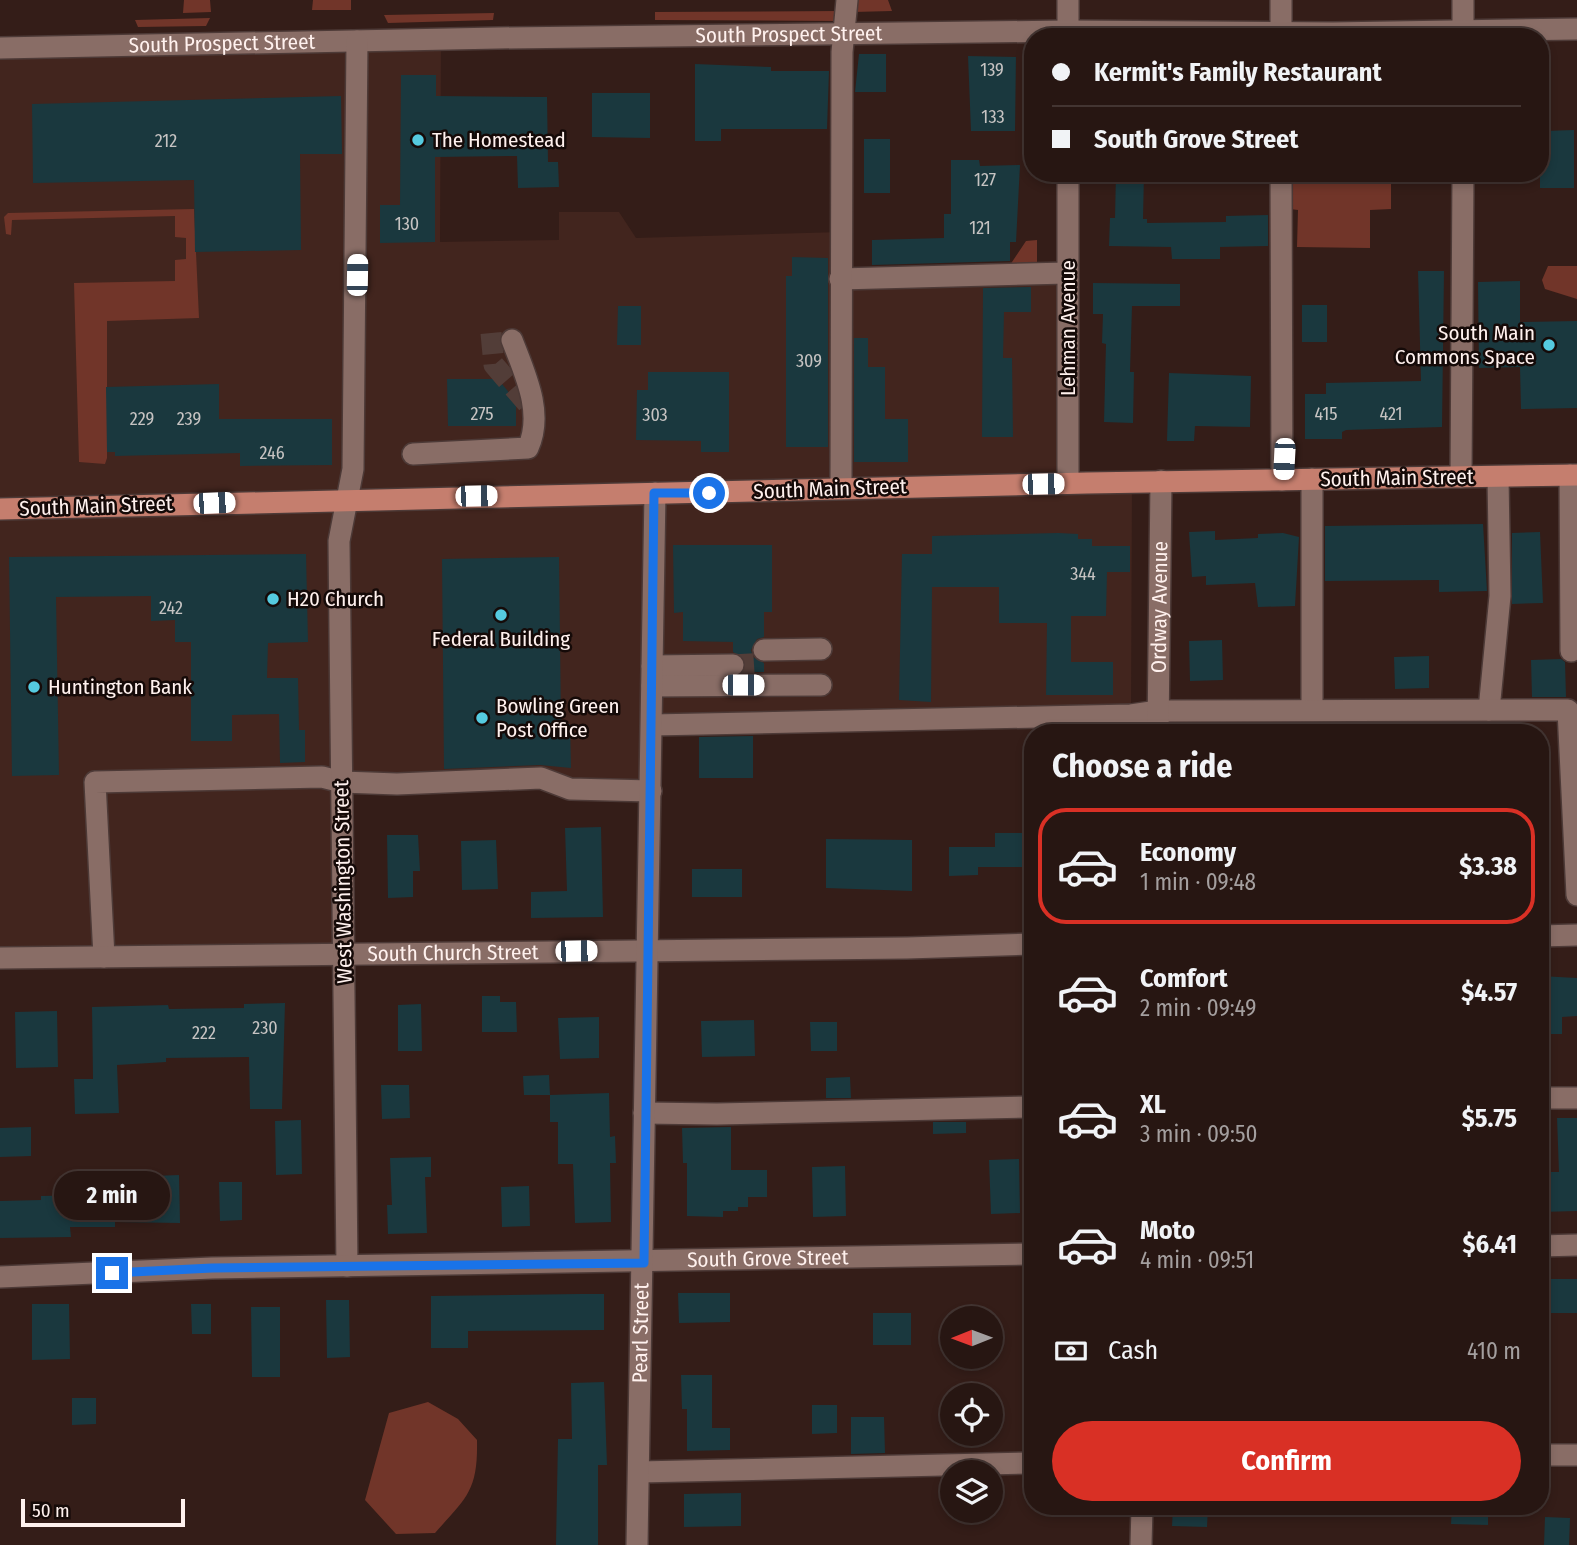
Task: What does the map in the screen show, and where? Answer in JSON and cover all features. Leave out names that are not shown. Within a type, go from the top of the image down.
[{"type":"main road","name":"South Main Street","points":[[0,509],[1068,483],[1573,475]]},
{"type":"street","points":[[841,488],[840,279],[844,34],[847,0]]},
{"type":"street","points":[[1068,0],[1068,28]]},
{"type":"street","points":[[1280,28],[1281,0]]},
{"type":"street","points":[[1463,0],[1464,28]]},
{"type":"street","name":"South Prospect Street","points":[[1549,30],[1577,29]]},
{"type":"street","name":"South Prospect Street","points":[[0,48],[844,34],[1024,34]]},
{"type":"street","name":"West Washington Street","points":[[347,1266],[339,541],[354,469],[357,41]]},
{"type":"street","name":"Lehman Avenue","points":[[1068,182],[1068,483]]},
{"type":"street","points":[[1281,182],[1282,480]]},
{"type":"street","points":[[1461,477],[1463,182]]},
{"type":"street","points":[[840,279],[1067,273]]},
{"type":"street","points":[[413,454],[528,448],[535,432],[530,387],[512,340]]},
{"type":"street","points":[[1571,651],[1573,475]]},
{"type":"street","points":[[1489,710],[1500,596],[1498,477]]},
{"type":"street","points":[[1312,479],[1312,709]]},
{"type":"street","name":"Ordway Avenue","points":[[1158,724],[1161,481]]},
{"type":"street","name":"Pearl Street","points":[[637,1545],[644,1263],[646,950],[650,928],[654,493]]},
{"type":"street","points":[[652,671],[821,668],[764,657]]},
{"type":"street","points":[[652,671],[733,658]]},
{"type":"street","points":[[652,725],[1131,715],[1158,711],[1569,710],[1577,895]]},
{"type":"street","points":[[104,957],[95,782],[322,777],[366,784],[541,778],[570,789],[651,791]]},
{"type":"street","points":[[1549,936],[1577,935]]},
{"type":"street","name":"South Church Street","points":[[0,958],[907,948],[1024,944]]},
{"type":"street","points":[[1549,1098],[1577,1098]]},
{"type":"street","points":[[645,1113],[731,1114],[1024,1107]]},
{"type":"street","points":[[1549,1246],[1577,1245]]},
{"type":"street","name":"South Grove Street","points":[[0,1276],[347,1266],[644,1263],[1024,1254]]},
{"type":"street","points":[[1549,1455],[1577,1455]]},
{"type":"street","points":[[639,1472],[1024,1464]]},
{"type":"street","points":[[1141,1545],[1142,1515]]},
{"type":"shaded area","points":[[184,0],[210,0],[211,12],[183,13]]},
{"type":"shaded area","points":[[313,0],[351,0],[351,10],[312,10]]},
{"type":"shaded area","points":[[853,0],[888,0],[892,11],[853,12]]},
{"type":"shaded area","points":[[841,11],[837,21],[655,20],[655,12]]},
{"type":"shaded area","points":[[494,13],[493,20],[388,23],[384,15]]},
{"type":"shaded area","points":[[210,18],[206,26],[138,27],[135,20]]},
{"type":"shaded area","points":[[441,38],[440,242],[559,240],[559,212],[619,212],[636,238],[841,232],[840,278],[1067,273],[1068,483],[1132,482],[1131,715],[652,725],[651,791],[342,782],[344,955],[0,958],[0,48]]},
{"type":"shaded area","points":[[1290,182],[1391,182],[1391,209],[1370,210],[1370,248],[1297,247],[1298,210],[1290,209]]},
{"type":"shaded area","points":[[194,209],[199,318],[107,321],[107,458],[105,464],[79,462],[74,283],[175,281],[175,260],[186,259],[186,238],[175,237],[175,216],[12,220],[11,235],[6,234],[4,217],[8,213]]},
{"type":"shaded area","points":[[1037,240],[1037,268],[1008,268],[1026,241]]},
{"type":"shaded area","points":[[1548,266],[1577,266],[1577,299],[1545,289],[1542,280]]},
{"type":"shaded area","points":[[428,1402],[458,1419],[477,1440],[473,1482],[463,1501],[435,1533],[396,1534],[365,1500],[389,1413]]},
{"type":"building","points":[[859,54],[886,54],[886,92],[855,92]]},
{"type":"building","points":[[968,56],[1016,57],[1015,131],[971,131]]},
{"type":"building","points":[[695,64],[771,67],[771,71],[829,71],[827,129],[721,129],[721,141],[695,141]]},
{"type":"building","points":[[401,75],[436,75],[436,96],[547,97],[548,162],[558,162],[559,187],[518,188],[517,156],[435,157],[435,242],[380,243],[380,205],[400,205]]},
{"type":"building","points":[[592,93],[650,93],[650,138],[592,137]]},
{"type":"building","points":[[341,96],[342,154],[300,154],[301,250],[195,252],[194,180],[33,183],[32,104]]},
{"type":"building","points":[[1574,130],[1574,188],[1540,188],[1540,182],[1549,182],[1549,131]]},
{"type":"building","points":[[864,139],[890,139],[890,193],[864,193]]},
{"type":"building","points":[[951,160],[979,160],[980,166],[1020,165],[1016,242],[1010,242],[1010,261],[872,265],[872,240],[944,238],[944,214],[951,214]]},
{"type":"building","points":[[1116,182],[1144,182],[1143,219],[1147,219],[1147,223],[1226,222],[1226,216],[1268,215],[1268,246],[1220,247],[1220,259],[1172,259],[1171,247],[1109,246],[1110,218],[1115,218]]},
{"type":"building","points":[[792,257],[828,258],[828,447],[786,447],[786,276],[792,276]]},
{"type":"building","points":[[1418,271],[1444,271],[1442,427],[1346,430],[1342,432],[1342,439],[1305,439],[1305,394],[1326,394],[1326,383],[1421,381]]},
{"type":"building","points":[[1520,281],[1520,322],[1577,321],[1577,408],[1521,409],[1520,367],[1479,368],[1478,282]]},
{"type":"building","points":[[1093,283],[1180,284],[1180,306],[1132,306],[1130,372],[1134,372],[1133,423],[1104,422],[1106,344],[1102,343],[1103,314],[1093,314]]},
{"type":"building","points":[[1031,287],[1031,312],[1004,312],[1003,358],[1012,358],[1013,437],[982,437],[983,288]]},
{"type":"building","points":[[1302,305],[1327,305],[1327,342],[1302,342]]},
{"type":"building","points":[[618,306],[641,306],[641,345],[617,345]]},
{"type":"building","points":[[854,338],[868,338],[868,367],[885,367],[885,419],[908,419],[908,462],[854,462]]},
{"type":"building","points":[[648,372],[729,372],[729,452],[701,452],[701,441],[636,440],[637,390],[648,390]]},
{"type":"building","points":[[1169,373],[1251,376],[1250,427],[1195,426],[1194,441],[1167,441]]},
{"type":"building","points":[[447,379],[498,379],[516,401],[516,426],[448,426]]},
{"type":"building","points":[[219,384],[219,419],[332,419],[332,465],[240,466],[240,453],[115,456],[115,452],[107,452],[106,387]]},
{"type":"building","points":[[1483,524],[1487,591],[1439,592],[1439,580],[1325,581],[1325,526]]},
{"type":"building","points":[[1215,531],[1215,540],[1258,538],[1258,534],[1283,533],[1299,537],[1295,606],[1258,607],[1255,583],[1206,585],[1206,576],[1192,577],[1189,532]]},
{"type":"building","points":[[1540,532],[1543,603],[1512,604],[1512,533]]},
{"type":"building","points":[[1078,534],[1078,539],[1092,539],[1092,546],[1130,546],[1130,572],[1107,572],[1106,616],[1071,616],[1071,662],[1113,662],[1113,695],[1046,695],[1047,623],[999,623],[999,587],[932,587],[931,702],[899,700],[902,554],[932,554],[932,536]]},
{"type":"building","points":[[673,545],[772,545],[772,612],[764,612],[764,637],[757,639],[751,650],[753,657],[764,663],[764,672],[744,672],[745,659],[733,652],[733,642],[683,641],[683,612],[674,613]]},
{"type":"building","points":[[306,554],[308,642],[268,643],[267,678],[298,678],[299,730],[305,730],[305,762],[280,763],[279,714],[232,715],[232,741],[191,741],[191,642],[175,642],[175,620],[151,621],[151,596],[56,597],[59,775],[12,776],[9,557]]},
{"type":"building","name":"Federal Building","points":[[559,557],[561,724],[570,724],[571,768],[540,765],[444,769],[442,559]]},
{"type":"building","points":[[1222,640],[1223,680],[1190,681],[1189,641]]},
{"type":"building","points":[[1429,656],[1429,688],[1395,689],[1394,657]]},
{"type":"building","points":[[1561,659],[1565,662],[1566,697],[1532,697],[1531,660]]},
{"type":"building","points":[[753,736],[753,778],[699,778],[699,737]]},
{"type":"building","points":[[601,827],[603,917],[531,918],[531,892],[567,891],[565,828]]},
{"type":"building","points":[[995,833],[1024,833],[1024,867],[978,867],[978,875],[949,876],[949,847],[995,847]]},
{"type":"building","points":[[387,835],[418,835],[420,871],[413,871],[413,897],[388,898]]},
{"type":"building","points":[[826,839],[912,840],[912,891],[826,888]]},
{"type":"building","points":[[496,840],[498,889],[462,890],[461,841]]},
{"type":"building","points":[[692,869],[742,869],[742,897],[692,897]]},
{"type":"building","points":[[1549,976],[1577,978],[1577,1016],[1562,1017],[1562,1034],[1549,1034]]},
{"type":"building","points":[[482,996],[500,996],[500,1002],[516,1002],[517,1032],[482,1032]]},
{"type":"building","points":[[285,1003],[282,1109],[250,1109],[249,1057],[166,1058],[166,1062],[117,1065],[119,1113],[75,1114],[74,1079],[93,1079],[92,1007],[168,1005],[169,1009],[244,1008],[244,1004]]},
{"type":"building","points":[[421,1004],[422,1051],[398,1051],[398,1005]]},
{"type":"building","points":[[57,1011],[58,1067],[16,1068],[15,1012]]},
{"type":"building","points":[[599,1017],[599,1058],[560,1059],[558,1018]]},
{"type":"building","points":[[754,1020],[755,1056],[702,1057],[701,1021]]},
{"type":"building","points":[[810,1022],[837,1022],[837,1051],[811,1051]]},
{"type":"building","points":[[549,1075],[550,1095],[524,1095],[523,1076]]},
{"type":"building","points":[[850,1077],[851,1098],[826,1098],[826,1078]]},
{"type":"building","points":[[381,1085],[409,1085],[410,1118],[382,1119]]},
{"type":"building","points":[[609,1093],[610,1137],[615,1136],[616,1163],[610,1163],[611,1222],[575,1223],[573,1164],[558,1164],[558,1122],[550,1122],[550,1095]]},
{"type":"building","points":[[1557,1118],[1577,1118],[1577,1211],[1549,1212],[1549,1172],[1559,1172]]},
{"type":"building","points":[[301,1120],[302,1174],[276,1175],[275,1121]]},
{"type":"building","points":[[933,1122],[966,1122],[966,1133],[933,1134]]},
{"type":"building","points":[[31,1127],[31,1156],[0,1157],[0,1128]]},
{"type":"building","points":[[731,1127],[731,1170],[767,1170],[767,1197],[748,1197],[748,1207],[738,1207],[738,1211],[723,1211],[723,1217],[687,1216],[687,1163],[683,1163],[682,1128]]},
{"type":"building","points":[[431,1157],[431,1177],[425,1177],[427,1233],[388,1234],[387,1205],[392,1205],[390,1158]]},
{"type":"building","points":[[1019,1159],[1020,1213],[991,1214],[989,1160]]},
{"type":"building","points":[[845,1166],[846,1216],[813,1217],[812,1167]]},
{"type":"building","points":[[179,1175],[180,1223],[115,1222],[115,1227],[70,1227],[71,1237],[0,1238],[0,1201],[41,1200],[41,1196],[89,1195],[89,1187],[154,1185],[154,1176]]},
{"type":"building","points":[[219,1182],[242,1182],[242,1220],[220,1221]]},
{"type":"building","points":[[529,1186],[530,1226],[502,1227],[501,1187]]},
{"type":"building","points":[[1549,1279],[1577,1279],[1577,1313],[1549,1313]]},
{"type":"building","points":[[678,1293],[730,1293],[730,1322],[679,1323]]},
{"type":"building","points":[[604,1294],[604,1330],[468,1331],[468,1348],[431,1348],[431,1296]]},
{"type":"building","points":[[326,1300],[349,1300],[350,1357],[327,1358]]},
{"type":"building","points":[[32,1304],[69,1304],[70,1359],[32,1360]]},
{"type":"building","points":[[191,1304],[211,1304],[211,1334],[192,1334]]},
{"type":"building","points":[[251,1307],[280,1307],[280,1377],[252,1377]]},
{"type":"building","points":[[873,1313],[911,1313],[911,1345],[873,1345]]},
{"type":"building","points":[[681,1375],[712,1375],[712,1428],[730,1428],[730,1450],[687,1451],[687,1409],[682,1409]]},
{"type":"building","points":[[604,1382],[607,1465],[598,1465],[598,1545],[556,1545],[558,1439],[572,1439],[571,1383]]},
{"type":"building","points":[[72,1398],[96,1398],[96,1424],[72,1425]]},
{"type":"building","points":[[812,1405],[837,1405],[837,1433],[812,1434]]},
{"type":"building","points":[[851,1417],[884,1417],[885,1453],[851,1454]]},
{"type":"building","points":[[741,1493],[741,1526],[684,1527],[684,1494]]},
{"type":"building","points":[[1173,1515],[1208,1515],[1207,1527],[1172,1526]]},
{"type":"building","points":[[1452,1515],[1488,1515],[1488,1525],[1451,1524]]},
{"type":"building","points":[[1545,1517],[1570,1518],[1569,1545],[1544,1545]]},
{"type":"tunnel","points":[[491,333],[494,365],[532,409]]},
{"type":"tunnel","points":[[733,665],[764,663]]},
{"type":"place","name":"The Homestead","points":[[418,140]]},
{"type":"place","name":"South Main Commons Space","points":[[1549,345]]},
{"type":"place","name":"H20 Church","points":[[273,599]]},
{"type":"place","name":"Federal Building","points":[[501,615]]},
{"type":"place","name":"Huntington Bank","points":[[34,687]]},
{"type":"place","name":"Bowling Green Post Office","points":[[482,718]]},
{"type":"route","points":[[112,1273],[212,1268],[644,1263],[654,493],[709,493]]}]
